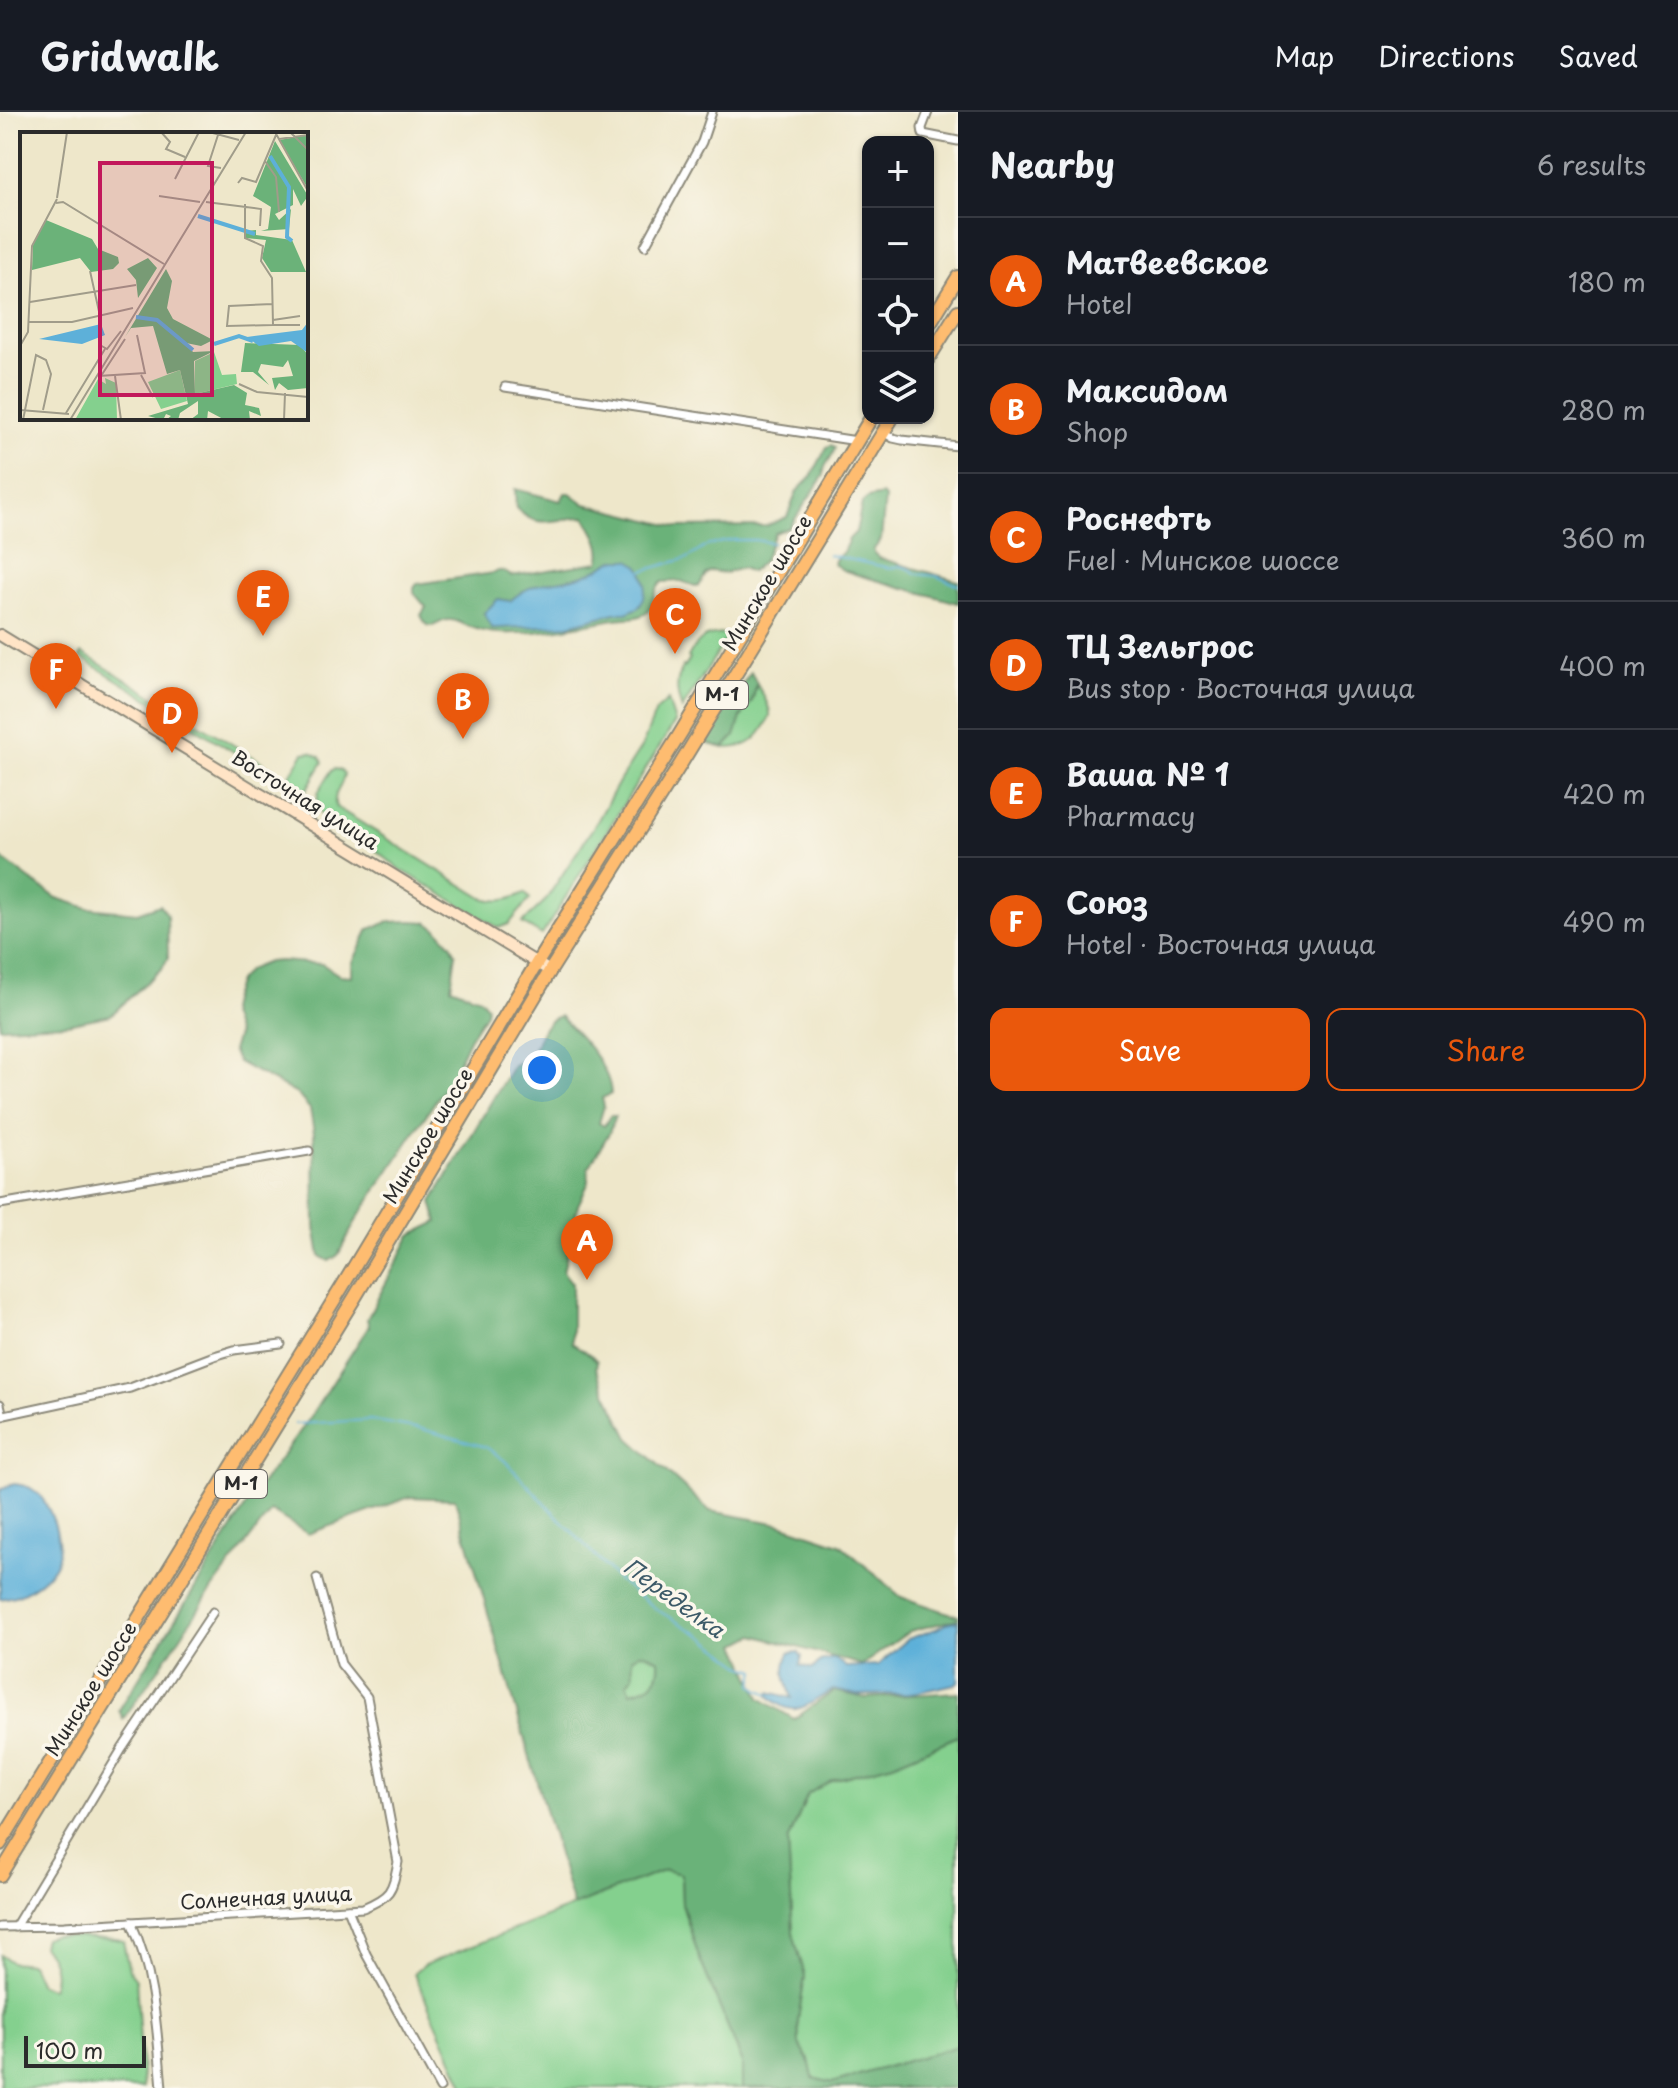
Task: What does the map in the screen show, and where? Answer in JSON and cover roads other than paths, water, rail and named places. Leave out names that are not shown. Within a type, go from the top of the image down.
[{"type":"highway","points":[[934,316],[958,277]]},
{"type":"highway","points":[[932,352],[958,311]]},
{"type":"highway","name":"Минское шоссе","points":[[0,1844],[867,424]]},
{"type":"highway","name":"Минское шоссе","points":[[0,1875],[347,1310],[550,971],[888,424]]},
{"type":"street","points":[[645,246],[702,142],[712,112]]},
{"type":"street","points":[[928,112],[923,134],[958,141]]},
{"type":"street","points":[[505,387],[857,441]]},
{"type":"street","points":[[883,432],[902,440],[958,446]]},
{"type":"street","name":"Восточная улица","points":[[0,635],[550,971]]},
{"type":"street","points":[[465,1083],[475,1080],[479,1085],[478,1091]]},
{"type":"street","points":[[0,1204],[309,1151]]},
{"type":"street","points":[[0,1404],[1,1416],[130,1388],[234,1350],[281,1344]]},
{"type":"street","name":"Солнечная улица","points":[[0,1927],[363,1908],[385,1899],[394,1885],[398,1862],[367,1697],[341,1664],[317,1578]]},
{"type":"street","points":[[15,1927],[122,1749],[213,1612]]},
{"type":"street","points":[[348,1909],[366,1954],[440,2088]]},
{"type":"street","points":[[131,1922],[149,1974],[162,2088]]},
{"type":"water","points":[[615,560],[629,560],[638,565],[646,585],[638,608],[626,613],[569,625],[492,628],[484,613],[498,599],[510,601],[529,588],[587,574]]},
{"type":"water","points":[[14,1484],[30,1488],[45,1502],[57,1534],[58,1555],[53,1568],[40,1582],[18,1595],[0,1599],[0,1489]]},
{"type":"water","points":[[958,1621],[958,1682],[955,1684],[909,1694],[858,1695],[833,1690],[808,1705],[794,1709],[778,1704],[769,1696],[770,1692],[792,1698],[785,1671],[789,1653],[798,1652],[802,1656],[800,1665],[813,1669],[820,1661],[834,1658],[846,1667],[878,1665],[908,1639]]},
{"type":"waterway","points":[[642,571],[688,558],[708,545],[733,540],[773,543]]},
{"type":"waterway","points":[[829,555],[890,568],[900,566],[916,574],[936,576],[958,585]]},
{"type":"waterway","name":"Переделка","points":[[295,1424],[370,1420],[422,1429],[486,1447],[504,1460],[619,1581],[741,1665],[756,1670],[753,1684],[769,1694]]},
{"type":"place","name":"Ваша № 1","points":[[263,636]]},
{"type":"place","name":"Роснефть","points":[[675,654]]},
{"type":"place","name":"Союз","points":[[56,709]]},
{"type":"place","name":"Максидом","points":[[463,739]]},
{"type":"place","name":"ТЦ Зельгрос","points":[[172,753]]},
{"type":"place","name":"Матвеевское","points":[[587,1280]]}]
